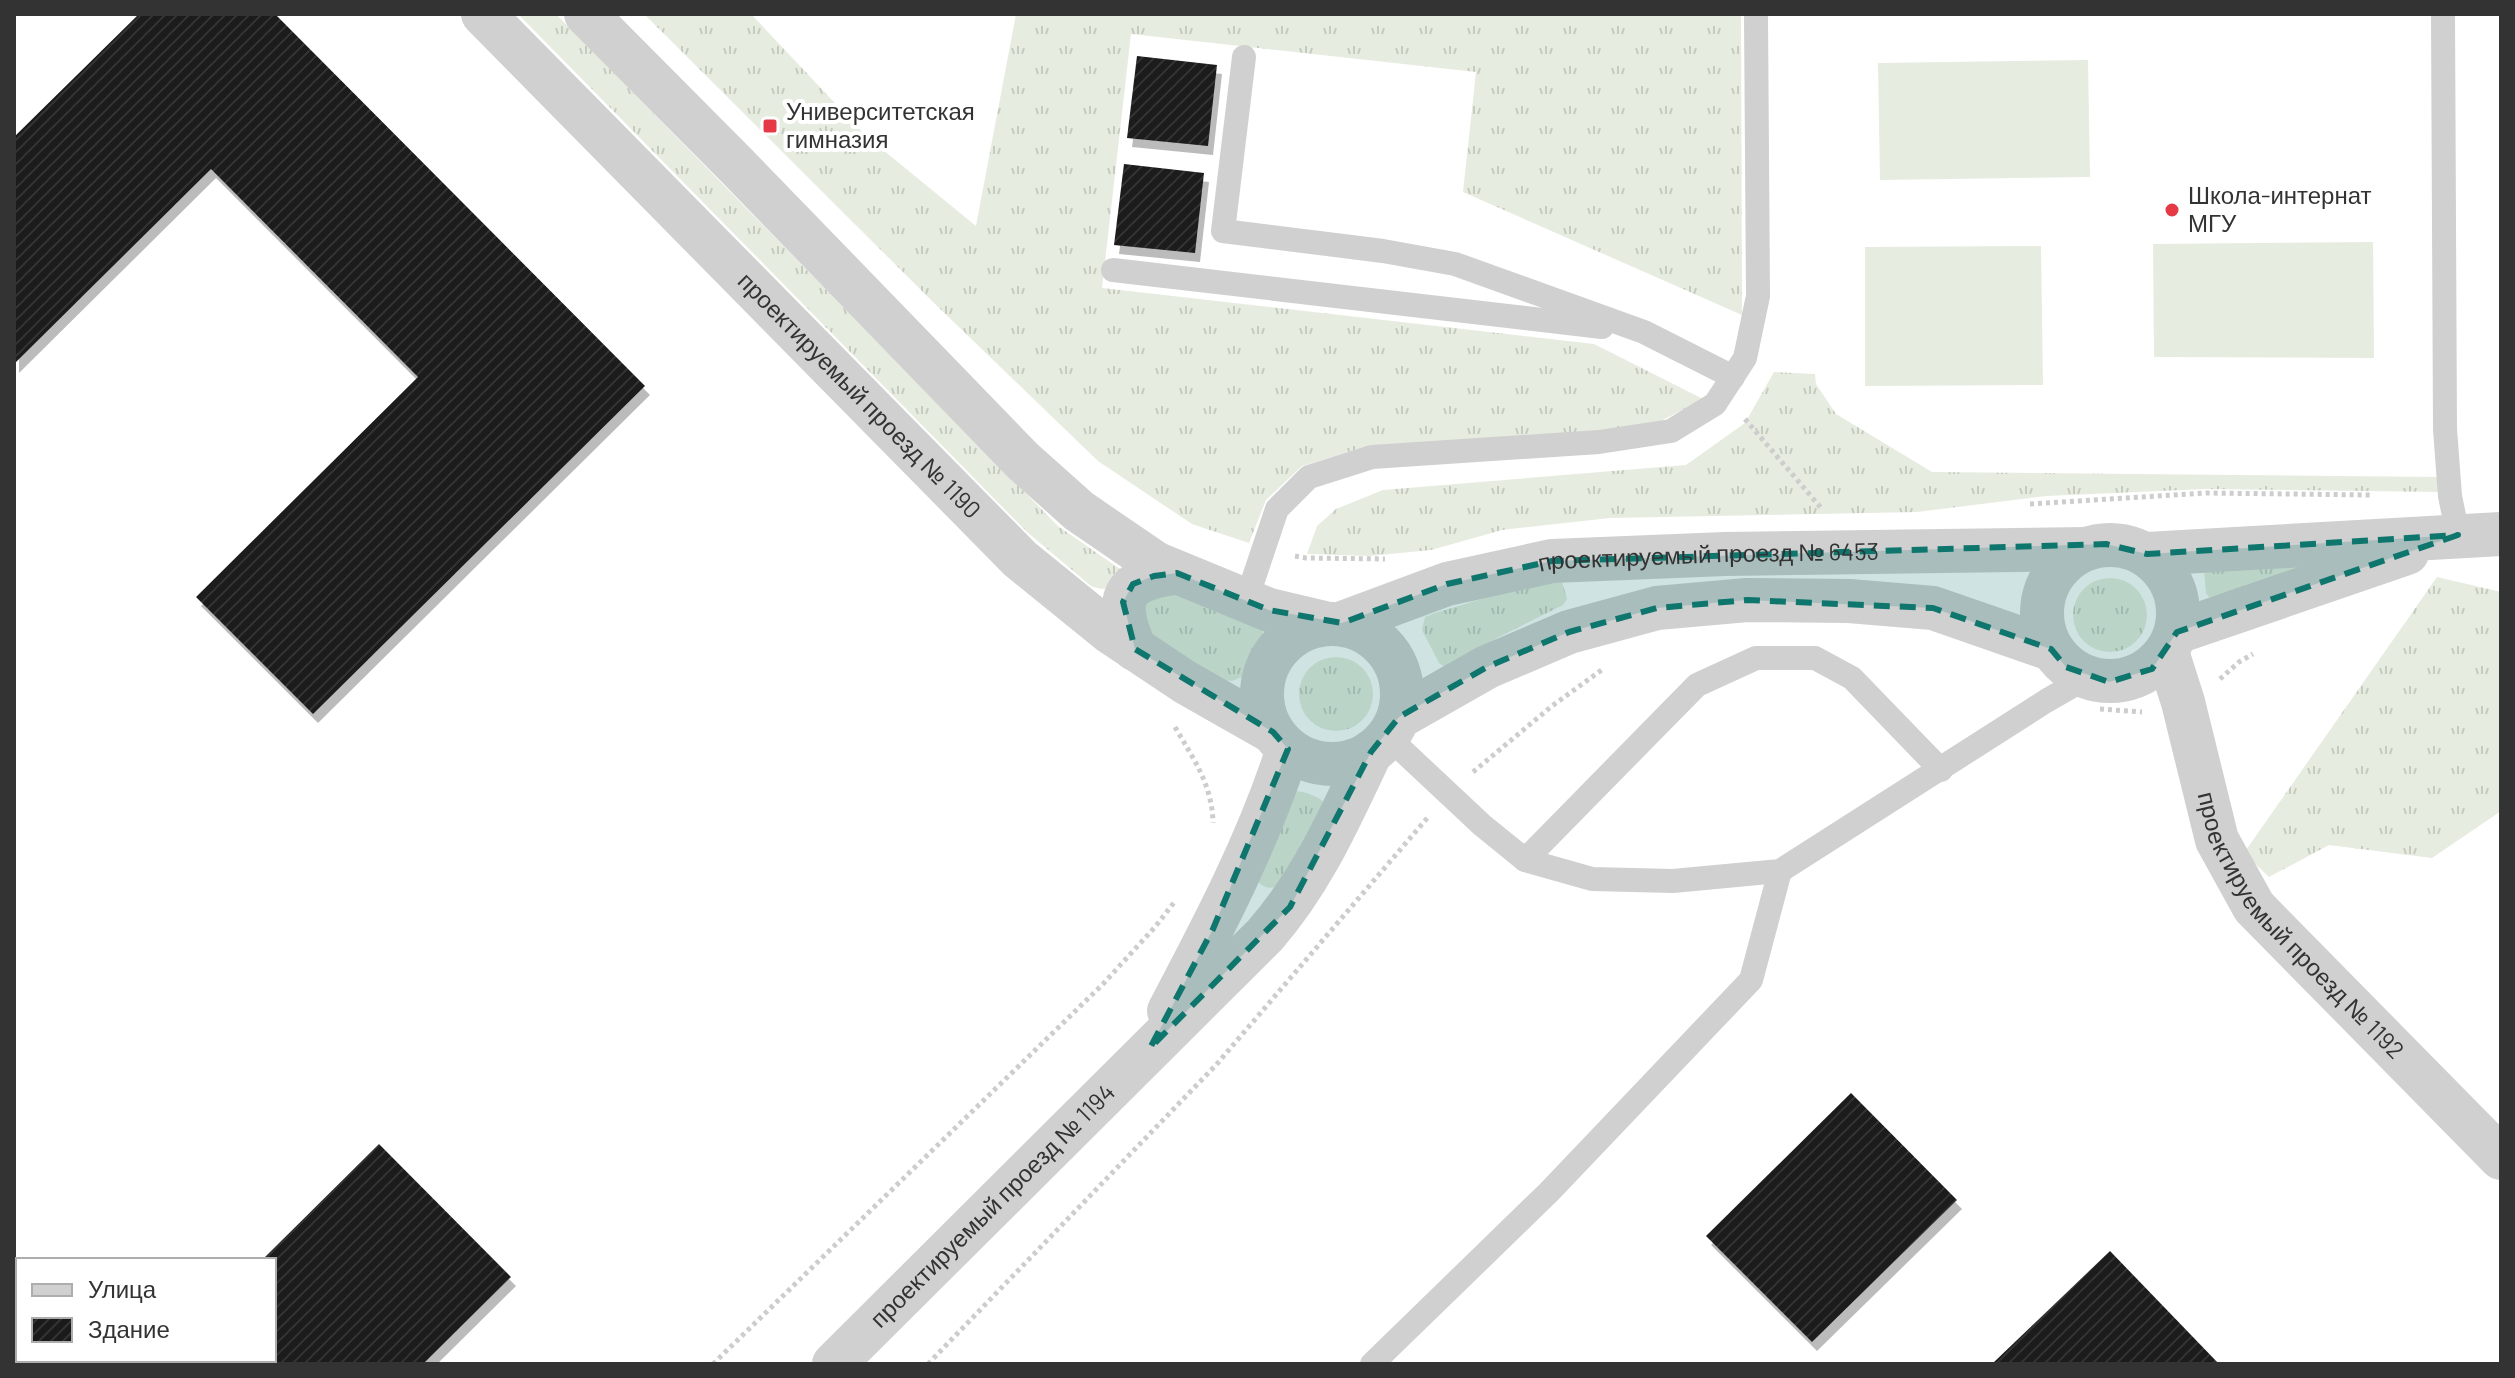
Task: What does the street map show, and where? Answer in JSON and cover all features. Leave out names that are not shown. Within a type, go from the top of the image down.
[{"type":"street","name":"проектируемый проезд № 1190","points":[[483,14],[1020,559],[1110,632],[1280,740]]},
{"type":"street","points":[[586,14],[1023,461],[1079,511],[1155,563],[1177,573],[1269,610],[1333,623],[1362,630],[1379,641],[1392,657],[1400,676],[1403,697],[1386,735],[1351,762],[1329,764],[1307,760],[1280,740],[1263,710],[1262,686],[1268,663],[1282,644],[1301,630],[1333,623]]},
{"type":"street","name":"проектируемый проезд № 6453","points":[[1333,623],[1447,584],[1552,561],[1725,554],[2086,549],[2106,544],[2127,546],[2147,554],[2501,534]]},
{"type":"street","name":"проектируемый проезд № 6453","points":[[1386,735],[1501,661],[1569,632],[1657,608],[1747,600],[1849,601],[1933,608],[2051,649],[2066,667],[2086,678],[2109,682],[2131,679],[2152,669],[2172,642],[2458,535]]},
{"type":"street","points":[[2051,649],[2043,627],[2042,603],[2050,580],[2065,561],[2086,549]]},
{"type":"street","points":[[2147,554],[2166,573],[2177,597],[2179,615],[2172,642]]},
{"type":"street","points":[[1135,649],[1124,623],[1123,602],[1133,584],[1154,576],[1177,573]]},
{"type":"street","name":"проектируемый проезд № 1192","points":[[2172,642],[2183,702],[2217,840],[2254,907],[2501,1158]]},
{"type":"street","name":"проектируемый проезд № 1194","points":[[834,1364],[1290,907],[1322,855],[1386,735]]},
{"type":"street","name":"проектируемый проезд № 1194","points":[[1150,1048],[1213,929],[1276,785],[1280,740]]},
{"type":"lane","points":[[1246,601],[1277,509],[1309,477],[1372,457],[1599,442],[1671,431],[1715,404],[1745,358],[1758,296],[1756,14]]},
{"type":"lane","points":[[2443,14],[2445,429],[2450,496],[2458,535]]},
{"type":"lane","points":[[1244,57],[1223,231],[1383,251],[1455,264],[1644,332],[1733,377]]},
{"type":"lane","points":[[1113,270],[1644,332]]},
{"type":"lane","points":[[1525,860],[1697,685],[1756,658],[1815,658],[1852,678],[1941,770]]},
{"type":"lane","points":[[1386,735],[1482,825],[1525,860],[1592,879],[1673,881],[1780,871],[2086,678]]},
{"type":"lane","points":[[1385,1360],[1751,980],[1780,871]]},
{"type":"path","points":[[1741,416],[1832,520]]},
{"type":"path","points":[[2017,505],[2206,493],[2374,495]]},
{"type":"path","points":[[1263,551],[1306,558],[1387,558]]},
{"type":"path","points":[[2046,701],[2080,708],[2142,712],[2183,702],[2215,684],[2239,662],[2265,647]]},
{"type":"path","points":[[928,1364],[1216,1065],[1450,793],[1552,706],[1612,662]]},
{"type":"path","points":[[1171,720],[1201,770],[1212,801],[1210,835]]},
{"type":"path","points":[[713,1364],[1103,984],[1155,927],[1183,890]]},
{"type":"highlighted area","points":[[2458,535],[2177,632],[2152,669],[2109,682],[2066,667],[2051,649],[1933,608],[1747,600],[1657,608],[1569,632],[1487,667],[1399,717],[1371,752],[1290,907],[1150,1048],[1213,929],[1288,749],[1273,732],[1135,649],[1123,602],[1133,584],[1154,576],[1177,573],[1269,610],[1342,623],[1447,584],[1552,561],[2106,544],[2147,554]]},
{"type":"green space","points":[[518,14],[556,14],[1058,526],[1120,569],[1114,584],[1103,589],[1091,586],[1027,532]]},
{"type":"green space","points":[[644,14],[751,14],[866,136],[976,226],[1016,14],[1741,14],[1742,315],[1463,192],[1476,72],[1131,34],[1102,288],[1594,344],[1703,399],[1661,421],[1593,432],[1361,448],[1302,466],[1266,500],[1249,543],[1192,524],[1098,461],[934,303]]},
{"type":"green space","points":[[2088,60],[2090,177],[1880,180],[1878,63]]},
{"type":"green space","points":[[2373,242],[2374,358],[2154,357],[2153,244]]},
{"type":"green space","points":[[2041,246],[2043,385],[1865,386],[1865,247]]},
{"type":"green space","points":[[1774,372],[1815,374],[1816,384],[1836,414],[1932,472],[2440,477],[2441,492],[2205,489],[2046,496],[1917,512],[1610,518],[1502,530],[1431,550],[1370,556],[1307,554],[1317,526],[1336,509],[1383,490],[1686,465],[1745,423]]},
{"type":"green space","points":[[2294,562],[2308,568],[2215,598],[2206,593],[2204,571]]},
{"type":"green space","points":[[2437,577],[2501,592],[2501,811],[2432,858],[2329,845],[2269,877],[2244,853]]},
{"type":"green space","points":[[2103,578],[2117,578],[2131,584],[2141,594],[2147,615],[2141,636],[2131,646],[2117,652],[2103,652],[2089,646],[2079,636],[2073,622],[2073,608],[2079,594],[2089,584]]},
{"type":"green space","points":[[1562,582],[1567,599],[1563,605],[1497,638],[1458,663],[1445,667],[1439,663],[1422,630],[1425,617],[1435,613],[1528,585]]},
{"type":"green space","points":[[1164,590],[1262,624],[1263,634],[1242,677],[1232,681],[1219,680],[1145,636],[1140,603]]},
{"type":"green space","points":[[1336,657],[1357,663],[1367,673],[1373,694],[1367,715],[1357,725],[1336,731],[1315,725],[1305,715],[1299,694],[1305,673],[1315,663]]},
{"type":"green space","points":[[1293,791],[1312,795],[1327,806],[1280,885],[1267,887],[1256,880]]},
{"type":"building","points":[[139,14],[275,14],[645,386],[313,714],[196,597],[418,377],[211,169],[14,364],[14,137]]},
{"type":"building","points":[[1137,56],[1217,65],[1208,146],[1127,138]]},
{"type":"building","points":[[1124,164],[1204,173],[1195,253],[1114,245]]},
{"type":"building","points":[[1851,1093],[1957,1200],[1812,1342],[1706,1236]]},
{"type":"building","points":[[379,1144],[511,1277],[423,1364],[157,1364],[276,1362],[276,1258],[264,1258]]},
{"type":"building","points":[[2110,1251],[2219,1364],[1992,1364]]},
{"type":"place","name":"Университетская гимназия","points":[[770,126]]},
{"type":"place","name":"Школа-интернат МГУ","points":[[2172,210]]}]
